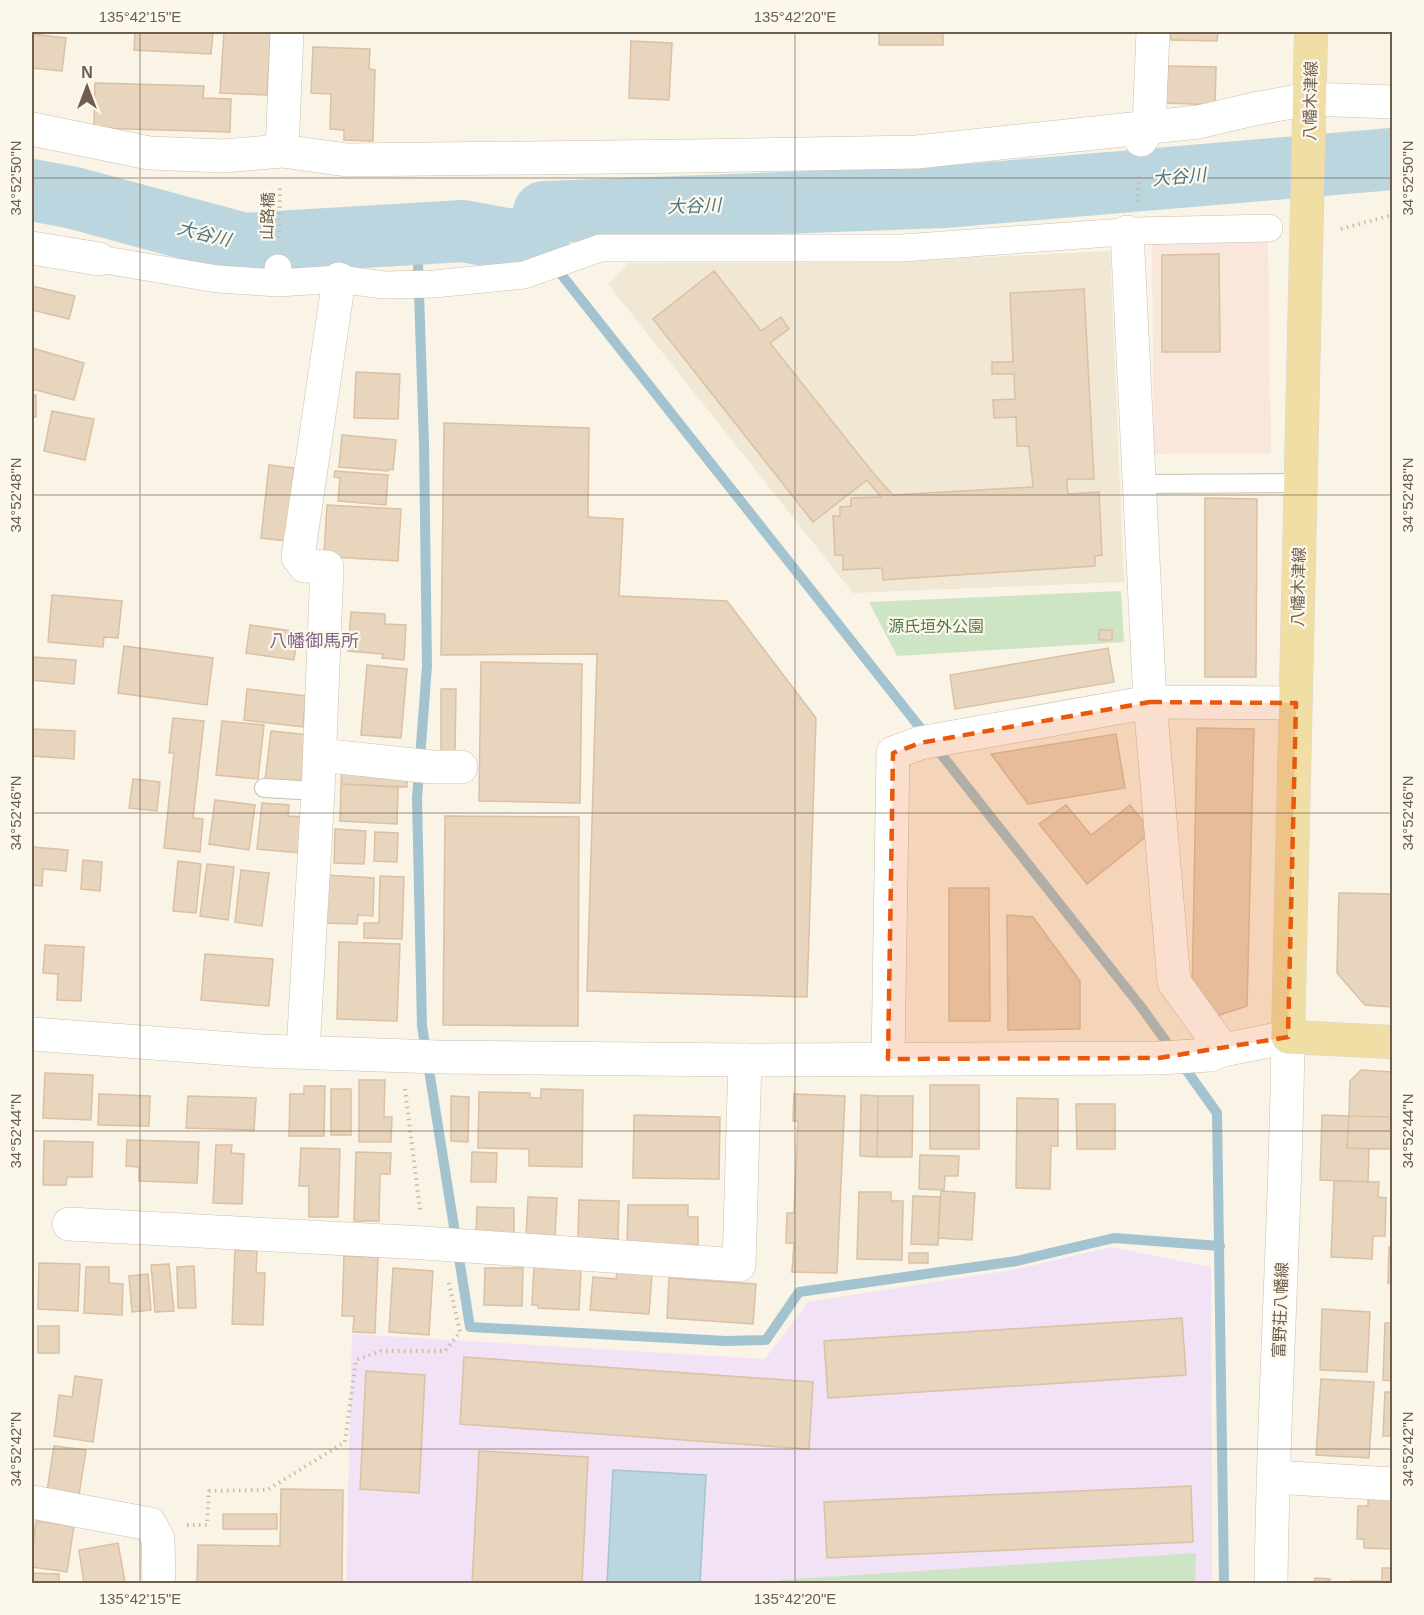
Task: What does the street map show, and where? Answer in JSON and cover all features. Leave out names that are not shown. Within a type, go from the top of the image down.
[{"type":"main road","name":"八幡木津線","points":[[1288,1037],[1311,32]]},
{"type":"main road","points":[[1288,1037],[1392,1042]]},
{"type":"street","points":[[281,163],[287,32]]},
{"type":"street","points":[[1145,134],[1154,32]]},
{"type":"street","points":[[32,129],[148,153],[223,156],[281,163],[346,160],[916,152],[1145,134],[1254,109],[1392,102]]},
{"type":"street","points":[[32,248],[217,279],[278,275],[384,285],[434,284],[524,274],[600,248],[903,248],[1134,228],[1269,228]]},
{"type":"street","points":[[1134,228],[1140,484],[1150,702],[1173,982],[1217,1053]]},
{"type":"street","points":[[303,1052],[320,755],[327,567],[305,566],[298,557],[339,279]]},
{"type":"street","points":[[888,1059],[893,753],[920,742],[1150,702],[1296,703]]},
{"type":"street","points":[[320,755],[434,766]]},
{"type":"street","points":[[32,1034],[261,1051],[420,1056],[746,1060],[1159,1058],[1217,1053],[1288,1037]]},
{"type":"street","name":"富野荘八幡線","points":[[1271,1584],[1272,1477],[1287,1142],[1288,1037]]},
{"type":"street","points":[[69,1224],[447,1244],[739,1265],[746,1060]]},
{"type":"street","points":[[1272,1477],[1392,1484]]},
{"type":"street","points":[[32,1502],[150,1524],[158,1539],[159,1584]]},
{"type":"lane","points":[[1140,484],[1300,483]]},
{"type":"lane","points":[[264,788],[318,791]]},
{"type":"path","points":[[1134,228],[1145,134]]},
{"type":"path","name":"山路橋","points":[[278,275],[281,163]]},
{"type":"path","points":[[1306,231],[1392,215]]},
{"type":"path","points":[[150,1524],[207,1525],[209,1491],[267,1490],[345,1442],[356,1360],[381,1351],[445,1351],[460,1332],[443,1256],[447,1244],[420,1056]]},
{"type":"highlighted area","points":[[1150,702],[1296,703],[1288,1037],[1159,1058],[888,1059],[893,753],[920,743]]},
{"type":"shaded area","points":[[1268,241],[1271,453],[1154,454],[1152,243]]},
{"type":"shaded area","points":[[1110,251],[1124,582],[853,593],[608,284],[629,263],[889,262]]},
{"type":"shaded area","points":[[1111,1247],[1211,1267],[1212,1583],[346,1584],[352,1334],[765,1359],[808,1302],[1018,1269]]},
{"type":"green space","name":"源氏垣外公園","points":[[1121,591],[1124,642],[897,656],[869,602]]},
{"type":"green space","points":[[1196,1553],[1195,1583],[780,1583],[780,1580]]},
{"type":"water","points":[[613,1470],[706,1475],[700,1583],[607,1583]]},
{"type":"building","points":[[135,32],[213,32],[211,54],[134,50]]},
{"type":"building","points":[[224,32],[271,32],[267,95],[220,93]]},
{"type":"building","points":[[879,32],[943,32],[943,45],[879,45]]},
{"type":"building","points":[[1171,32],[1218,32],[1217,41],[1171,40]]},
{"type":"building","points":[[32,34],[66,38],[62,71],[32,68]]},
{"type":"building","points":[[631,41],[672,43],[669,100],[629,98]]},
{"type":"building","points":[[313,47],[370,49],[369,69],[375,70],[373,141],[344,140],[344,130],[330,129],[331,94],[311,93]]},
{"type":"building","points":[[1168,66],[1216,67],[1215,105],[1166,103]]},
{"type":"building","points":[[95,83],[204,86],[203,98],[231,99],[230,132],[94,128]]},
{"type":"building","points":[[1219,254],[1220,352],[1162,352],[1162,255]]},
{"type":"building","points":[[714,271],[761,331],[781,317],[789,329],[770,343],[893,495],[1033,487],[1029,446],[1017,446],[1016,417],[994,418],[993,400],[1015,399],[1014,374],[992,374],[992,362],[1013,362],[1010,293],[1084,289],[1094,479],[1067,479],[1067,485],[1068,494],[1099,492],[1102,555],[1095,556],[1095,566],[883,580],[882,568],[843,570],[843,555],[835,555],[833,516],[840,516],[840,507],[851,506],[851,498],[881,497],[867,480],[813,522],[653,319]]},
{"type":"building","points":[[32,286],[75,296],[69,319],[32,310]]},
{"type":"building","points":[[32,348],[84,363],[74,400],[32,389]]},
{"type":"building","points":[[356,372],[400,374],[398,419],[354,418]]},
{"type":"building","points":[[32,395],[36,395],[36,417],[32,417]]},
{"type":"building","points":[[52,411],[94,419],[85,460],[44,451]]},
{"type":"building","points":[[444,423],[589,428],[588,517],[623,519],[619,596],[727,601],[816,718],[807,997],[587,991],[597,654],[441,655]]},
{"type":"building","points":[[342,435],[396,440],[393,470],[339,467]]},
{"type":"building","points":[[269,465],[294,468],[286,541],[261,538]]},
{"type":"building","points":[[335,471],[388,475],[386,505],[338,501],[340,478],[334,477]]},
{"type":"building","points":[[1205,498],[1257,499],[1256,677],[1205,677]]},
{"type":"building","points":[[327,505],[401,509],[398,561],[333,557],[324,554]]},
{"type":"building","points":[[52,595],[122,601],[118,638],[104,637],[103,647],[48,642]]},
{"type":"building","points":[[351,612],[385,614],[385,624],[406,625],[404,660],[382,658],[383,654],[348,651]]},
{"type":"building","points":[[250,625],[298,632],[294,660],[246,653]]},
{"type":"building","points":[[1099,630],[1112,630],[1112,640],[1099,640]]},
{"type":"building","points":[[124,646],[213,658],[207,705],[118,693]]},
{"type":"building","points":[[1108,648],[1114,682],[955,709],[950,675]]},
{"type":"building","points":[[33,657],[76,660],[74,684],[32,680]]},
{"type":"building","points":[[481,662],[582,664],[580,803],[479,801]]},
{"type":"building","points":[[367,665],[407,669],[401,738],[361,735]]},
{"type":"building","points":[[247,689],[306,696],[303,727],[244,720]]},
{"type":"building","points":[[441,689],[456,689],[455,752],[441,752]]},
{"type":"building","points":[[173,718],[204,721],[193,818],[203,819],[200,852],[164,848],[174,753],[169,753]]},
{"type":"building","points":[[222,721],[264,725],[258,779],[216,775]]},
{"type":"building","points":[[1197,728],[1254,729],[1247,1006],[1208,1019],[1192,994]]},
{"type":"building","points":[[32,729],[75,731],[74,759],[32,756]]},
{"type":"building","points":[[271,731],[309,735],[303,785],[265,781]]},
{"type":"building","points":[[1116,734],[1125,788],[1028,804],[991,754]]},
{"type":"building","points":[[342,769],[407,772],[407,787],[341,784]]},
{"type":"building","points":[[133,779],[160,782],[157,811],[129,808]]},
{"type":"building","points":[[341,784],[398,787],[397,824],[340,821]]},
{"type":"building","points":[[215,800],[255,805],[249,850],[209,844]]},
{"type":"building","points":[[262,803],[289,805],[288,816],[305,817],[301,853],[257,849]]},
{"type":"building","points":[[1066,805],[1091,835],[1130,805],[1152,832],[1087,884],[1039,824]]},
{"type":"building","points":[[445,816],[579,817],[578,1026],[443,1025]]},
{"type":"building","points":[[335,829],[366,831],[364,864],[334,863]]},
{"type":"building","points":[[375,832],[398,833],[397,862],[374,861]]},
{"type":"building","points":[[32,847],[68,850],[66,871],[43,869],[42,886],[32,885]]},
{"type":"building","points":[[83,860],[102,862],[100,891],[81,889]]},
{"type":"building","points":[[178,861],[201,864],[196,913],[173,911]]},
{"type":"building","points":[[207,864],[234,867],[228,920],[200,916]]},
{"type":"building","points":[[241,870],[269,873],[262,926],[235,922]]},
{"type":"building","points":[[327,875],[374,878],[373,916],[358,915],[357,924],[324,923]]},
{"type":"building","points":[[380,876],[404,877],[402,939],[364,938],[364,923],[379,923]]},
{"type":"building","points":[[949,888],[989,888],[990,1021],[949,1021]]},
{"type":"building","points":[[1339,893],[1392,894],[1392,1007],[1365,1005],[1337,973]]},
{"type":"building","points":[[1007,915],[1033,917],[1080,981],[1080,1029],[1008,1030]]},
{"type":"building","points":[[339,942],[400,944],[397,1021],[337,1019]]},
{"type":"building","points":[[45,945],[84,947],[81,1001],[57,1000],[58,974],[43,973]]},
{"type":"building","points":[[205,954],[273,959],[269,1006],[201,1000]]},
{"type":"building","points":[[1361,1070],[1392,1072],[1392,1117],[1349,1116],[1350,1081]]},
{"type":"building","points":[[45,1073],[93,1075],[91,1120],[43,1118]]},
{"type":"building","points":[[359,1080],[385,1080],[384,1117],[392,1117],[391,1142],[359,1142]]},
{"type":"building","points":[[930,1085],[979,1085],[979,1149],[930,1149]]},
{"type":"building","points":[[304,1086],[325,1086],[324,1136],[289,1136],[290,1094],[304,1094]]},
{"type":"building","points":[[331,1089],[351,1089],[351,1135],[331,1135]]},
{"type":"building","points":[[541,1089],[583,1090],[582,1167],[529,1166],[529,1149],[478,1148],[479,1092],[530,1093],[530,1098],[541,1098]]},
{"type":"building","points":[[99,1094],[150,1096],[149,1126],[98,1125]]},
{"type":"building","points":[[794,1094],[845,1096],[837,1273],[792,1272],[794,1243],[786,1243],[787,1213],[794,1213],[798,1121],[793,1121]]},
{"type":"building","points":[[861,1095],[878,1096],[877,1157],[860,1156]]},
{"type":"building","points":[[188,1096],[256,1098],[254,1130],[186,1128]]},
{"type":"building","points":[[451,1096],[469,1097],[468,1142],[451,1141]]},
{"type":"building","points":[[878,1096],[913,1096],[912,1157],[877,1157]]},
{"type":"building","points":[[1017,1098],[1058,1099],[1058,1146],[1051,1146],[1050,1189],[1016,1188]]},
{"type":"building","points":[[1076,1104],[1115,1104],[1115,1149],[1077,1149]]},
{"type":"building","points":[[634,1115],[720,1117],[719,1179],[633,1178]]},
{"type":"building","points":[[1322,1115],[1349,1116],[1347,1148],[1369,1149],[1368,1182],[1320,1180]]},
{"type":"building","points":[[1349,1116],[1392,1117],[1392,1149],[1347,1148]]},
{"type":"building","points":[[127,1140],[199,1142],[197,1183],[139,1181],[139,1167],[126,1166]]},
{"type":"building","points":[[44,1141],[93,1142],[92,1177],[67,1177],[66,1185],[43,1185]]},
{"type":"building","points":[[216,1145],[232,1145],[231,1153],[244,1154],[242,1204],[213,1203]]},
{"type":"building","points":[[301,1148],[340,1149],[338,1217],[309,1217],[309,1186],[299,1186]]},
{"type":"building","points":[[356,1152],[391,1153],[390,1174],[380,1174],[379,1221],[354,1221]]},
{"type":"building","points":[[472,1152],[497,1153],[496,1182],[471,1182]]},
{"type":"building","points":[[920,1155],[959,1156],[958,1176],[945,1176],[944,1190],[919,1189]]},
{"type":"building","points":[[1334,1181],[1379,1182],[1378,1197],[1386,1198],[1385,1236],[1373,1236],[1372,1259],[1331,1257]]},
{"type":"building","points":[[941,1191],[975,1193],[972,1240],[938,1238]]},
{"type":"building","points":[[859,1192],[891,1192],[891,1201],[903,1201],[902,1260],[857,1259]]},
{"type":"building","points":[[913,1196],[940,1197],[938,1245],[911,1244]]},
{"type":"building","points":[[528,1197],[557,1198],[555,1236],[526,1235]]},
{"type":"building","points":[[579,1200],[619,1201],[618,1239],[578,1238]]},
{"type":"building","points":[[628,1205],[688,1205],[688,1217],[698,1217],[698,1245],[627,1245]]},
{"type":"building","points":[[477,1207],[514,1208],[514,1235],[476,1233]]},
{"type":"building","points":[[1389,1247],[1392,1247],[1392,1283],[1388,1283]]},
{"type":"building","points":[[235,1250],[257,1251],[256,1273],[265,1273],[263,1325],[232,1324]]},
{"type":"building","points":[[909,1253],[928,1253],[928,1263],[909,1263]]},
{"type":"building","points":[[344,1256],[378,1257],[375,1333],[353,1332],[354,1316],[342,1316]]},
{"type":"building","points":[[39,1263],[80,1264],[78,1311],[38,1309]]},
{"type":"building","points":[[169,1264],[174,1311],[155,1312],[151,1265]]},
{"type":"building","points":[[194,1266],[196,1308],[178,1308],[177,1267]]},
{"type":"building","points":[[86,1267],[109,1267],[109,1283],[123,1284],[122,1315],[84,1313]]},
{"type":"building","points":[[534,1267],[581,1270],[579,1310],[538,1308],[538,1305],[532,1305]]},
{"type":"building","points":[[393,1268],[433,1271],[429,1335],[389,1332]]},
{"type":"building","points":[[485,1268],[523,1268],[522,1306],[484,1305]]},
{"type":"building","points":[[617,1272],[652,1275],[649,1314],[590,1310],[593,1277],[616,1279]]},
{"type":"building","points":[[148,1274],[151,1310],[132,1312],[129,1276]]},
{"type":"building","points":[[669,1278],[756,1284],[753,1324],[667,1318]]},
{"type":"building","points":[[1322,1309],[1370,1312],[1367,1372],[1320,1370]]},
{"type":"building","points":[[1182,1318],[1186,1375],[828,1398],[824,1341]]},
{"type":"building","points":[[1385,1323],[1392,1323],[1392,1381],[1383,1380]]},
{"type":"building","points":[[38,1326],[59,1326],[59,1353],[38,1353]]},
{"type":"building","points":[[464,1357],[813,1382],[809,1449],[460,1424]]},
{"type":"building","points":[[366,1371],[425,1375],[419,1493],[360,1489]]},
{"type":"building","points":[[75,1376],[102,1380],[93,1442],[54,1436],[59,1395],[72,1397]]},
{"type":"building","points":[[1321,1379],[1374,1382],[1369,1458],[1316,1455]]},
{"type":"building","points":[[1385,1392],[1392,1392],[1392,1436],[1383,1436]]},
{"type":"building","points":[[54,1446],[86,1450],[79,1495],[47,1491]]},
{"type":"building","points":[[479,1451],[588,1457],[582,1584],[472,1584]]},
{"type":"building","points":[[1191,1486],[1193,1542],[827,1558],[824,1502]]},
{"type":"building","points":[[281,1489],[343,1490],[342,1584],[197,1584],[198,1545],[280,1546]]},
{"type":"building","points":[[1368,1496],[1392,1497],[1392,1549],[1364,1548],[1364,1539],[1357,1539],[1358,1506],[1368,1506]]},
{"type":"building","points":[[223,1514],[277,1514],[277,1529],[223,1529]]},
{"type":"building","points":[[36,1521],[74,1526],[67,1572],[32,1567]]},
{"type":"building","points":[[118,1543],[125,1582],[84,1584],[79,1550]]},
{"type":"building","points":[[1382,1568],[1392,1568],[1392,1584],[1351,1584],[1351,1581],[1382,1581]]},
{"type":"building","points":[[32,1573],[59,1574],[59,1584],[32,1584]]},
{"type":"building","points":[[1315,1578],[1330,1579],[1329,1584],[1315,1584]]},
{"type":"waterway","name":"大谷川","points":[[32,190],[74,198],[244,244],[463,231],[538,245],[544,212],[944,197],[1392,159]]},
{"type":"waterway","points":[[417,233],[424,444],[427,666],[417,798],[422,1026],[470,1327],[726,1341],[766,1340],[799,1292],[1017,1261],[1114,1238],[1220,1246]]},
{"type":"waterway","points":[[538,245],[1142,1008],[1217,1113],[1224,1584]]},
{"type":"district","name":"八幡御馬所","points":[[314,641]]}]
